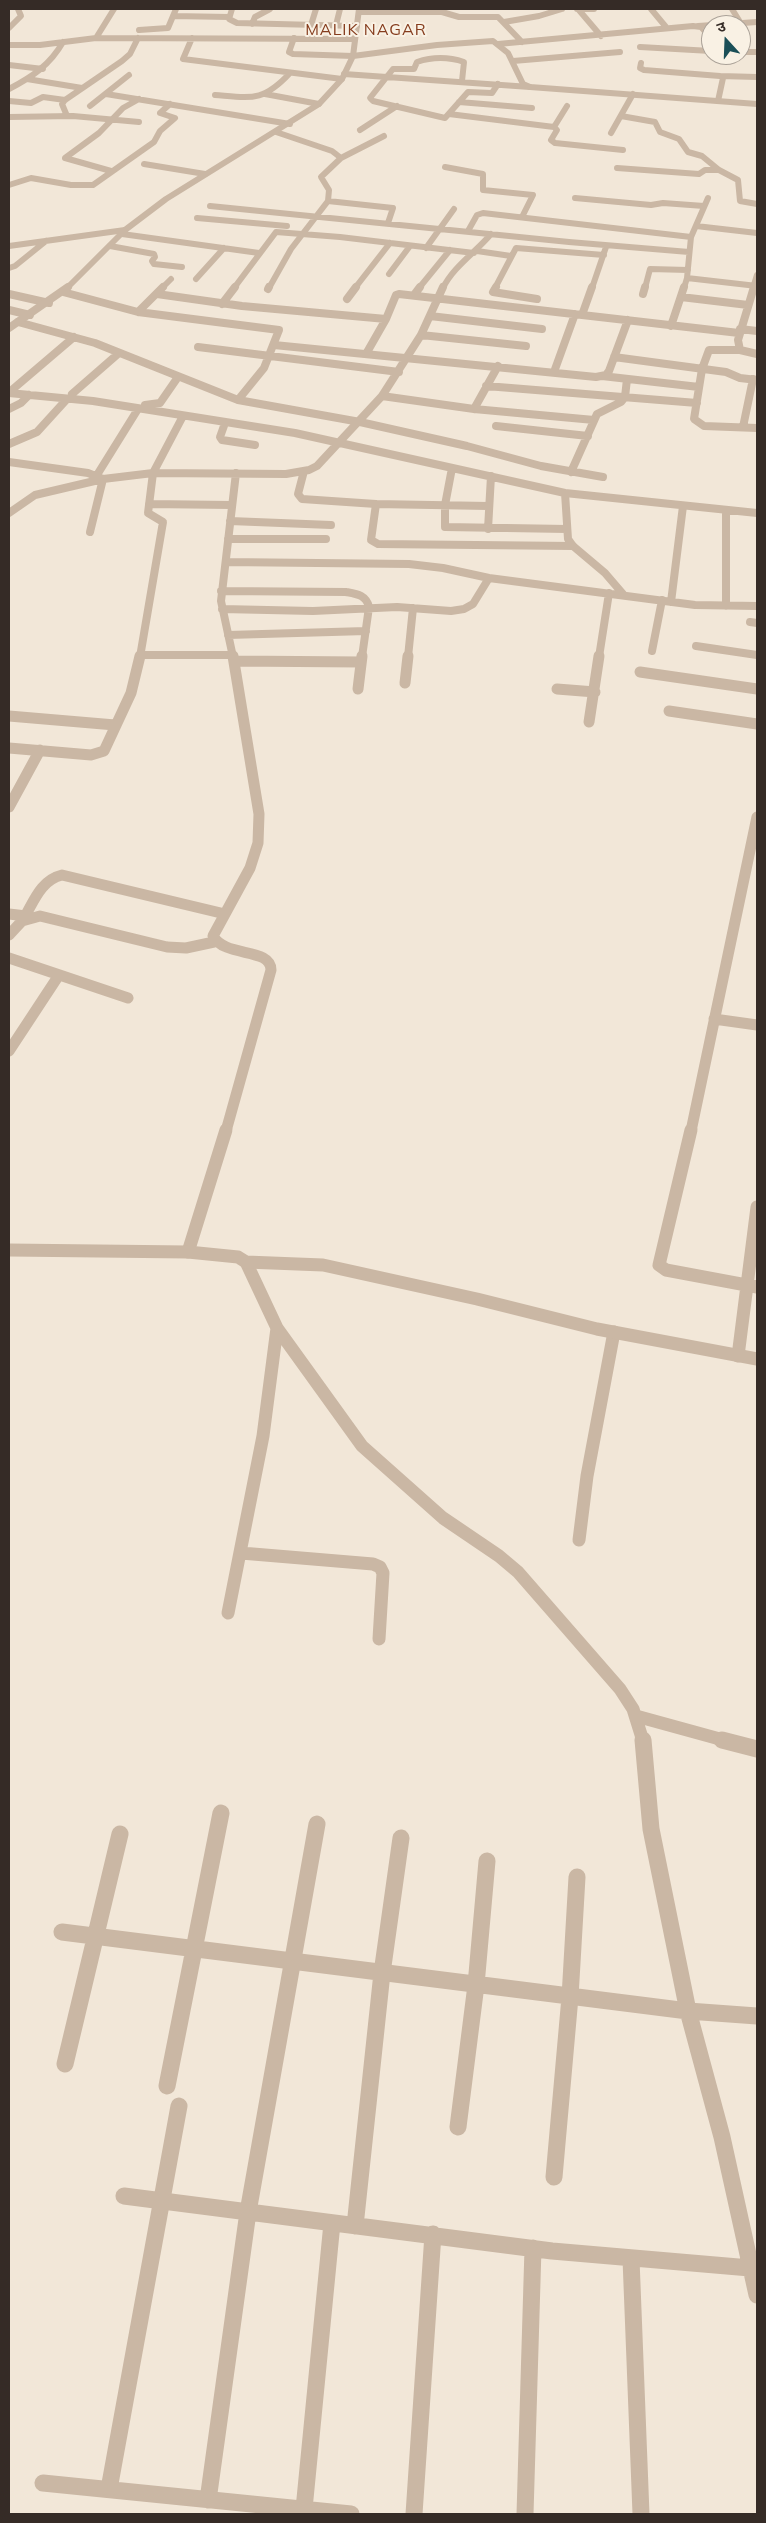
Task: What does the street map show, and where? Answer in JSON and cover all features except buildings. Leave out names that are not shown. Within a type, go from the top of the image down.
[{"type":"street","points":[[9,28],[21,16],[18,9]]},
{"type":"street","points":[[96,38],[114,9]]},
{"type":"street","points":[[119,38],[130,30],[166,29],[176,9]]},
{"type":"street","points":[[229,17],[232,9]]},
{"type":"street","points":[[252,24],[256,17],[270,9]]},
{"type":"street","points":[[311,25],[316,9]]},
{"type":"street","points":[[336,25],[340,9]]},
{"type":"street","points":[[498,9],[506,15],[502,20]]},
{"type":"street","points":[[502,20],[539,16],[562,9]]},
{"type":"street","points":[[577,9],[594,9]]},
{"type":"street","points":[[577,9],[601,36]]},
{"type":"street","points":[[651,9],[666,27]]},
{"type":"street","points":[[9,328],[63,292],[124,232],[166,199],[290,124],[319,104],[343,76],[353,56],[359,11],[403,10],[442,12],[460,17],[492,16],[502,20],[522,42]]},
{"type":"street","points":[[173,16],[229,17]]},
{"type":"street","points":[[229,17],[232,22],[252,24],[357,26]]},
{"type":"street","points":[[698,26],[701,29]]},
{"type":"street","points":[[513,61],[589,46],[601,36],[666,27],[701,26]]},
{"type":"street","points":[[9,45],[96,38],[355,39]]},
{"type":"street","points":[[67,116],[62,104],[65,100],[122,61],[130,54],[138,38]]},
{"type":"street","points":[[192,38],[183,59],[290,73],[389,76],[757,104]]},
{"type":"street","points":[[292,38],[289,52],[293,54],[353,56],[437,45],[488,41],[498,44],[522,42],[589,46],[620,52]]},
{"type":"street","points":[[9,89],[43,69],[56,55],[63,42]]},
{"type":"street","points":[[498,44],[513,61],[523,84],[530,87]]},
{"type":"street","points":[[640,46],[701,50]]},
{"type":"street","points":[[462,81],[464,62],[457,59],[419,61],[414,69],[394,69],[370,98],[443,118],[449,114],[468,92],[492,93],[498,84]]},
{"type":"street","points":[[641,63],[640,68],[644,70],[757,77]]},
{"type":"street","points":[[9,65],[43,69]]},
{"type":"street","points":[[265,94],[273,90],[290,73]]},
{"type":"street","points":[[90,106],[129,75]]},
{"type":"street","points":[[718,101],[723,78],[720,76]]},
{"type":"street","points":[[27,79],[82,88]]},
{"type":"street","points":[[106,94],[290,124]]},
{"type":"street","points":[[215,95],[243,97],[265,94],[319,104]]},
{"type":"street","points":[[611,133],[633,94]]},
{"type":"street","points":[[9,101],[31,103],[43,97],[65,100]]},
{"type":"street","points":[[111,171],[65,158],[99,133],[123,108],[139,99]]},
{"type":"street","points":[[459,102],[533,106],[523,123]]},
{"type":"street","points":[[9,185],[24,178],[36,176],[90,185],[154,142],[160,131],[174,119],[160,114],[170,104]]},
{"type":"street","points":[[360,130],[397,106]]},
{"type":"street","points":[[554,127],[567,106]]},
{"type":"street","points":[[449,114],[554,127],[558,130],[551,140],[555,143],[622,150]]},
{"type":"street","points":[[9,117],[59,118],[67,116],[139,122]]},
{"type":"street","points":[[620,116],[655,122],[660,132],[679,139],[686,150],[702,156],[719,170],[738,180],[740,200],[757,204]]},
{"type":"street","points":[[276,132],[332,151],[341,158]]},
{"type":"street","points":[[268,289],[280,265],[328,201],[329,190],[321,177],[341,158],[364,148],[384,136]]},
{"type":"street","points":[[144,164],[205,174]]},
{"type":"street","points":[[445,167],[483,174],[483,190],[533,195],[522,218]]},
{"type":"street","points":[[617,168],[699,174],[705,170],[719,170]]},
{"type":"street","points":[[575,198],[651,205],[662,203],[704,206]]},
{"type":"street","points":[[671,326],[687,274],[691,237],[708,198]]},
{"type":"street","points":[[328,201],[393,208],[388,223]]},
{"type":"street","points":[[210,206],[319,214],[490,234],[689,252]]},
{"type":"street","points":[[426,248],[454,209]]},
{"type":"street","points":[[468,231],[479,214],[691,237]]},
{"type":"street","points":[[197,218],[426,248],[511,256]]},
{"type":"street","points":[[344,237],[358,219]]},
{"type":"street","points":[[696,226],[757,233]]},
{"type":"street","points":[[222,304],[274,232],[304,231]]},
{"type":"street","points":[[9,246],[124,232],[259,253]]},
{"type":"street","points":[[9,513],[35,495],[100,477],[153,473],[286,474],[304,471],[317,466],[360,422],[382,396],[421,335],[448,277],[475,252],[490,234]]},
{"type":"street","points":[[9,268],[15,266],[46,241]]},
{"type":"street","points":[[347,299],[390,243]]},
{"type":"street","points":[[110,246],[154,254],[155,257],[152,261],[154,264],[182,267]]},
{"type":"street","points":[[389,274],[410,246]]},
{"type":"street","points":[[554,372],[607,246]]},
{"type":"street","points":[[537,299],[495,294],[492,290],[516,248],[524,247],[604,255]]},
{"type":"street","points":[[196,279],[224,248]]},
{"type":"street","points":[[414,295],[432,270],[450,250]]},
{"type":"street","points":[[643,294],[650,269],[755,286]]},
{"type":"street","points":[[740,350],[738,348],[740,331],[757,275]]},
{"type":"street","points":[[138,312],[171,279]]},
{"type":"street","points":[[63,292],[138,312],[206,322],[276,328],[279,332],[264,368],[238,400]]},
{"type":"street","points":[[9,294],[49,303]]},
{"type":"street","points":[[157,294],[222,304],[386,319]]},
{"type":"street","points":[[366,354],[386,319],[397,294],[671,326],[757,331]]},
{"type":"street","points":[[497,305],[502,294]]},
{"type":"street","points":[[681,297],[748,305]]},
{"type":"street","points":[[9,310],[30,315]]},
{"type":"street","points":[[430,316],[542,329]]},
{"type":"street","points":[[602,376],[609,371],[628,320]]},
{"type":"street","points":[[18,322],[74,337],[238,400],[360,422],[571,472],[603,477]]},
{"type":"street","points":[[421,335],[526,346]]},
{"type":"street","points":[[10,390],[74,337]]},
{"type":"street","points":[[274,345],[699,386]]},
{"type":"street","points":[[198,347],[399,372]]},
{"type":"street","points":[[757,354],[740,350],[709,350],[702,369],[694,420],[699,424],[757,428]]},
{"type":"street","points":[[9,444],[37,432],[70,397],[119,353]]},
{"type":"street","points":[[614,357],[726,372],[755,380],[743,427]]},
{"type":"street","points":[[474,409],[498,366]]},
{"type":"street","points":[[10,390],[154,405],[163,399],[178,377]]},
{"type":"street","points":[[571,472],[594,420],[602,410],[621,402],[625,397],[627,379]]},
{"type":"street","points":[[486,386],[697,402]]},
{"type":"street","points":[[10,390],[29,395],[70,397],[225,423],[343,439],[452,468],[565,492],[757,513]]},
{"type":"street","points":[[9,409],[21,403],[29,395]]},
{"type":"street","points":[[382,396],[474,409],[594,420]]},
{"type":"street","points":[[90,532],[103,486],[100,477],[138,408]]},
{"type":"street","points":[[9,748],[91,755],[104,751],[131,693],[140,655],[163,522],[148,513],[153,473],[183,416]]},
{"type":"street","points":[[225,423],[220,437],[222,440],[255,445]]},
{"type":"street","points":[[496,426],[588,436]]},
{"type":"street","points":[[9,462],[100,477]]},
{"type":"street","points":[[452,468],[445,505],[445,526],[567,529]]},
{"type":"street","points":[[304,471],[298,494],[302,499],[376,504],[488,506]]},
{"type":"street","points":[[188,1252],[230,1119],[272,970],[271,964],[266,958],[221,947],[214,942],[213,936],[250,868],[258,844],[259,814],[248,755],[234,658],[222,609],[221,591],[236,473]]},
{"type":"street","points":[[488,528],[490,476]]},
{"type":"street","points":[[565,492],[568,539],[573,546],[605,573],[623,594]]},
{"type":"street","points":[[148,504],[231,505]]},
{"type":"street","points":[[376,504],[371,540],[378,544],[573,546]]},
{"type":"street","points":[[652,651],[666,601],[683,506]]},
{"type":"street","points":[[726,510],[726,606]]},
{"type":"street","points":[[230,521],[331,525]]},
{"type":"street","points":[[228,539],[326,539]]},
{"type":"street","points":[[226,562],[409,564],[443,568],[489,578],[623,594],[695,605],[757,606]]},
{"type":"street","points":[[222,609],[313,611],[369,607],[451,611],[464,609],[473,604],[489,578]]},
{"type":"street","points":[[221,591],[346,592],[364,596],[368,600],[369,607],[358,689]]},
{"type":"street","points":[[589,722],[610,593]]},
{"type":"street","points":[[405,683],[413,608]]},
{"type":"street","points":[[228,635],[366,630]]},
{"type":"street","points":[[696,646],[757,654]]},
{"type":"street","points":[[140,655],[362,662]]},
{"type":"street","points":[[640,672],[757,689]]},
{"type":"street","points":[[557,689],[595,692]]},
{"type":"street","points":[[669,711],[757,724]]},
{"type":"street","points":[[9,716],[115,725]]},
{"type":"street","points":[[9,807],[40,750]]},
{"type":"street","points":[[752,1286],[666,1270],[659,1265],[695,1113],[756,823]]},
{"type":"street","points":[[9,935],[17,923],[25,917],[46,882],[55,876],[62,875],[225,914]]},
{"type":"street","points":[[9,914],[25,917],[40,916],[167,947],[186,948],[214,942]]},
{"type":"street","points":[[9,958],[128,998]]},
{"type":"street","points":[[9,1052],[59,975]]},
{"type":"street","points":[[714,1019],[757,1025]]},
{"type":"street","points":[[738,1356],[752,1286],[757,1207]]},
{"type":"street","points":[[9,1250],[188,1252],[238,1257],[246,1262],[324,1265],[478,1299],[614,1332],[757,1359]]},
{"type":"street","points":[[246,1262],[277,1328],[362,1446],[381,1466],[443,1518],[499,1556],[518,1572],[620,1689],[636,1716],[642,1734],[651,1830],[688,2012],[722,2137],[757,2295]]},
{"type":"street","points":[[228,1613],[241,1553],[273,1371],[277,1328]]},
{"type":"street","points":[[579,1540],[588,1476],[614,1332]]},
{"type":"street","points":[[241,1553],[373,1564],[380,1567],[383,1573],[379,1639]]},
{"type":"street","points":[[636,1716],[757,1749]]},
{"type":"street","points":[[167,2086],[196,1949],[221,1813]]},
{"type":"street","points":[[208,2500],[248,2212],[318,1824]]},
{"type":"street","points":[[65,2064],[120,1834]]},
{"type":"street","points":[[355,2226],[382,1973],[401,1838]]},
{"type":"street","points":[[458,2127],[476,1985],[487,1861]]},
{"type":"street","points":[[554,2177],[570,1997],[577,1877]]},
{"type":"street","points":[[62,1932],[688,2012],[757,2016]]},
{"type":"street","points":[[109,2489],[179,2106]]},
{"type":"street","points":[[124,2196],[533,2248],[631,2259],[750,2268]]},
{"type":"street","points":[[304,2509],[332,2222]]},
{"type":"street","points":[[414,2514],[433,2234]]},
{"type":"street","points":[[525,2514],[533,2248]]},
{"type":"street","points":[[631,2259],[641,2514]]},
{"type":"street","points":[[43,2483],[350,2514]]},
{"type":"district","name":"MALIK NAGAR","points":[[366,30]]}]
